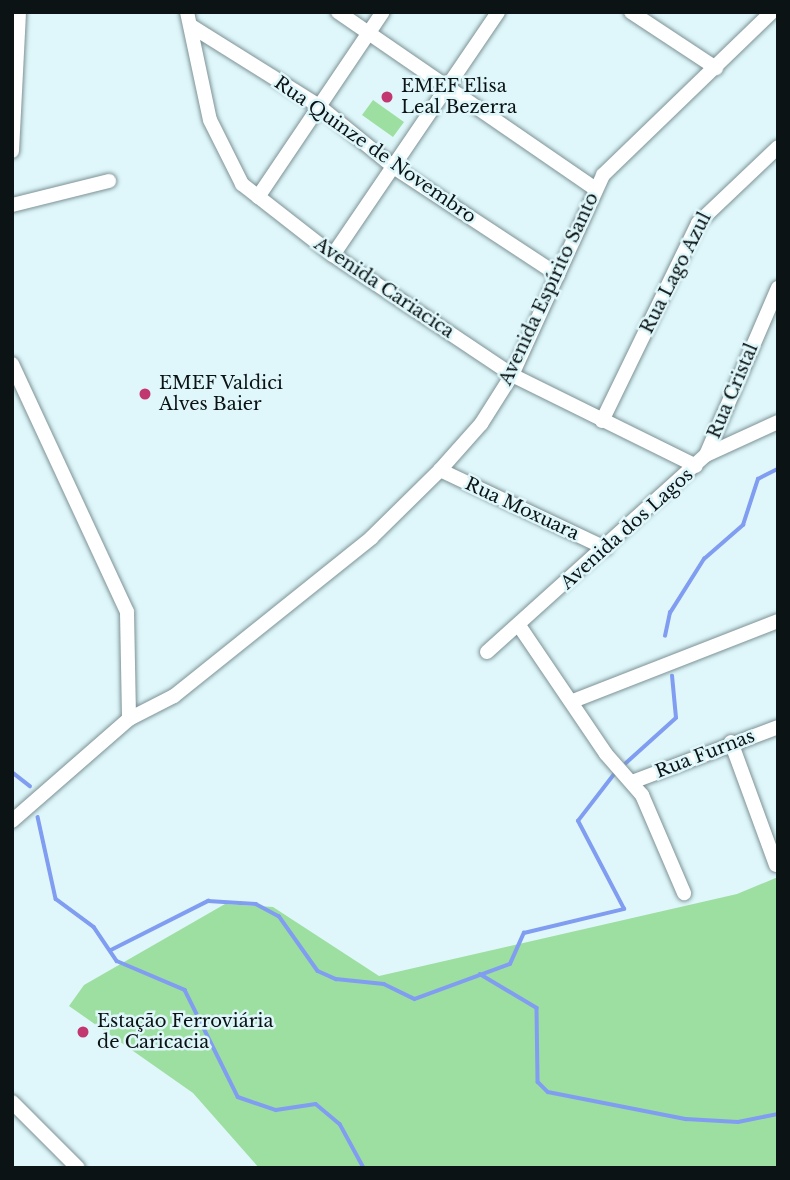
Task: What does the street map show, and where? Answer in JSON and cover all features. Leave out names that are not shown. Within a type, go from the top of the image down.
[{"type":"street","points":[[12,151],[19,12]]},
{"type":"street","points":[[338,12],[452,85],[594,188]]},
{"type":"street","points":[[258,197],[383,12]]},
{"type":"street","points":[[333,255],[395,169],[498,12]]},
{"type":"street","points":[[631,12],[716,68]]},
{"type":"street","name":"Avenida Espírito Santo","points":[[12,821],[129,719],[174,696],[357,550],[440,470],[481,424],[512,374],[558,275],[594,188],[613,162],[716,68],[772,12]]},
{"type":"street","name":"Rua Quinze de Novembro","points":[[189,19],[319,106],[395,169],[558,275]]},
{"type":"street","name":"Avenida Cariacica","points":[[189,19],[219,147],[242,184],[333,255],[512,374],[602,421],[701,460]]},
{"type":"street","name":"Rua Lago Azul","points":[[602,421],[698,223],[778,147]]},
{"type":"street","points":[[12,205],[109,181]]},
{"type":"street","name":"Rua Cristal","points":[[701,460],[778,288]]},
{"type":"street","points":[[761,324],[778,317]]},
{"type":"street","points":[[12,364],[127,612],[129,719]]},
{"type":"street","name":"Avenida dos Lagos","points":[[487,653],[520,627],[701,460],[778,422]]},
{"type":"street","name":"Rua Moxuara","points":[[440,470],[605,548]]},
{"type":"street","points":[[573,701],[778,621]]},
{"type":"street","points":[[520,627],[632,782],[684,893]]},
{"type":"street","name":"Rua Furnas","points":[[632,782],[731,742],[778,727]]},
{"type":"street","points":[[731,742],[776,865]]},
{"type":"street","points":[[12,1102],[78,1168]]},
{"type":"green space","points":[[373,100],[404,122],[393,137],[362,115]]},
{"type":"green space","points":[[778,877],[778,1168],[259,1168],[193,1093],[69,1006],[84,985],[225,904],[273,907],[379,976],[737,894]]},
{"type":"waterway","points":[[665,636],[670,613],[704,559],[743,525],[758,479],[778,469]]},
{"type":"waterway","points":[[626,763],[676,718],[672,676]]},
{"type":"waterway","points":[[12,772],[30,786]]},
{"type":"waterway","points":[[111,950],[208,901],[256,904],[279,916],[318,971],[336,979],[384,984],[415,999],[510,964],[524,933],[624,909],[578,821],[615,773]]},
{"type":"waterway","points":[[38,817],[56,899],[94,927],[117,961],[185,990],[238,1097],[276,1110],[316,1104],[340,1124],[364,1168]]},
{"type":"waterway","points":[[480,974],[537,1008],[538,1082],[548,1092],[686,1119],[738,1122],[778,1114]]},
{"type":"place","name":"EMEF Elisa Leal Bezerra","points":[[387,97]]},
{"type":"place","name":"EMEF Valdici Alves Baier","points":[[145,394]]},
{"type":"place","name":"Estação Ferroviária de Caricacia","points":[[83,1032]]}]
